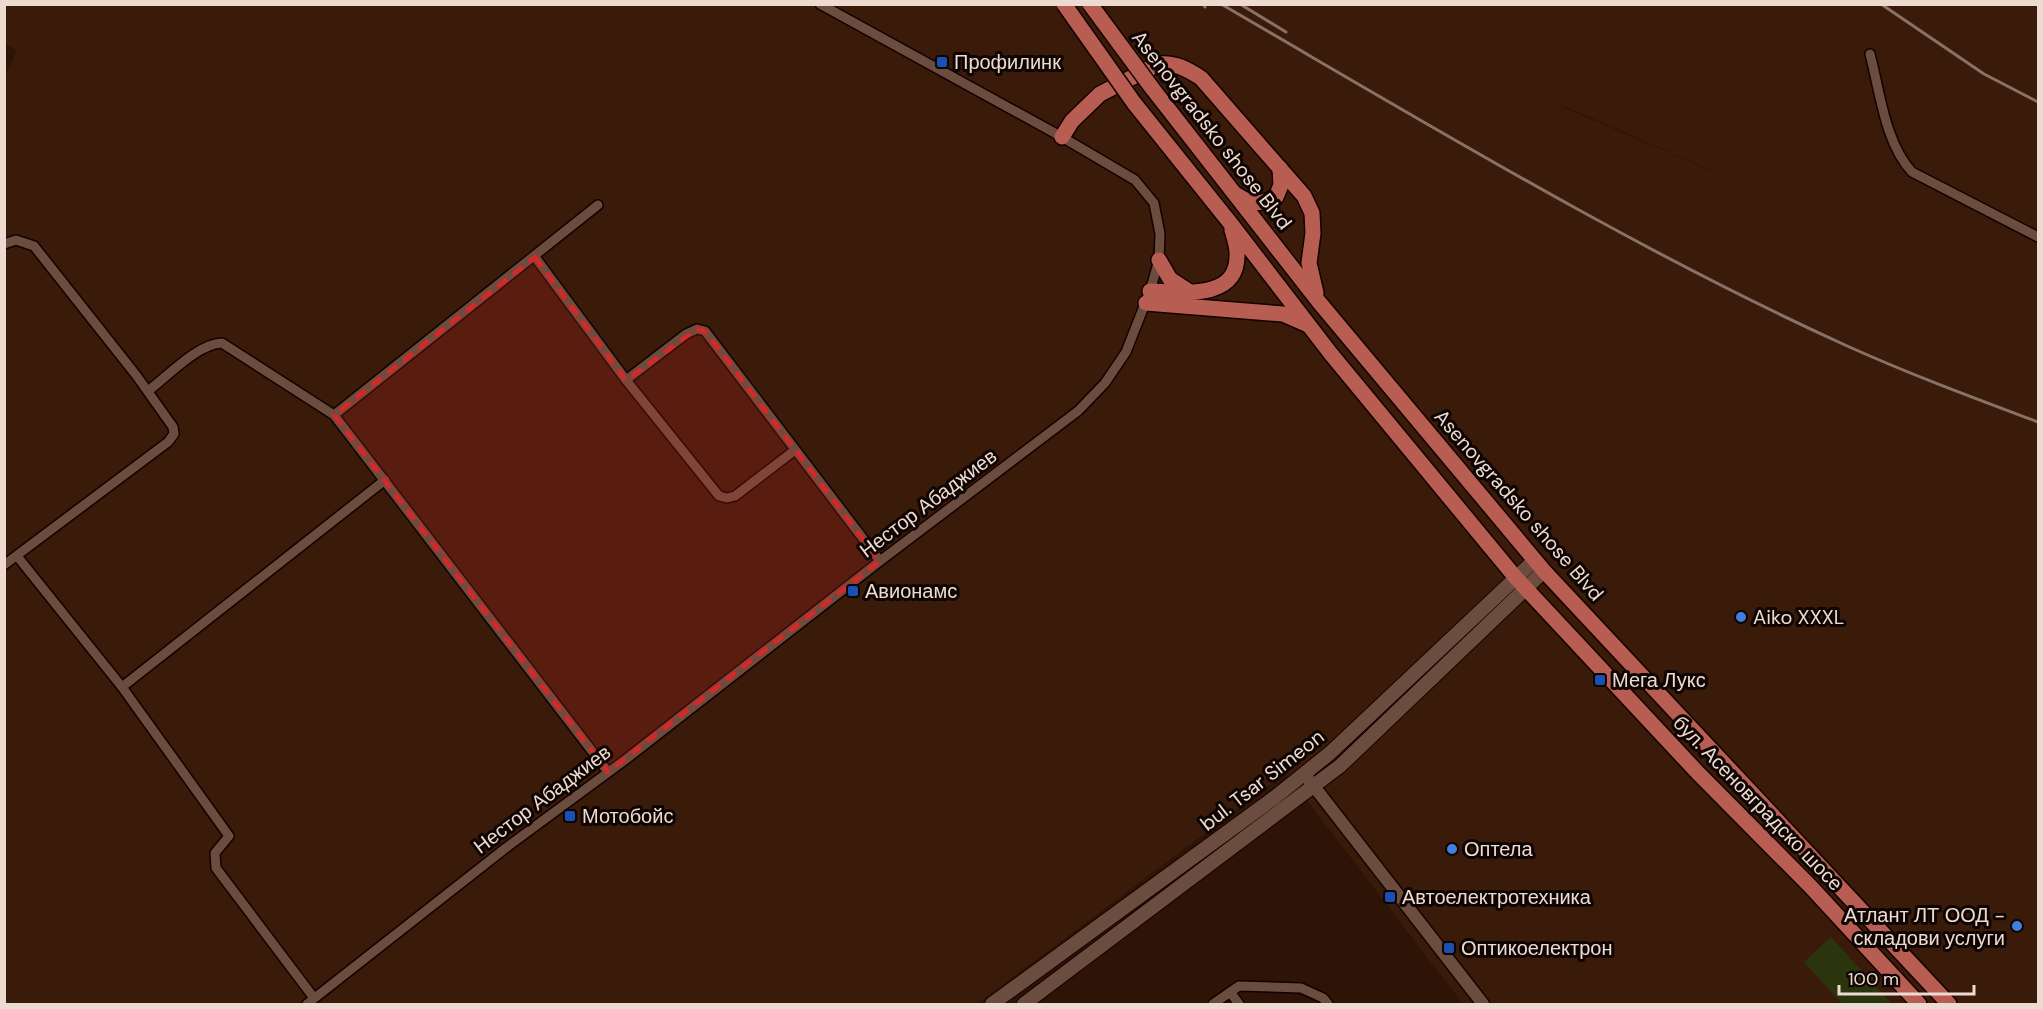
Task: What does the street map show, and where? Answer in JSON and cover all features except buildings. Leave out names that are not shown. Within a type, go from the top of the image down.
[{"type":"main road","points":[[1064,4],[1134,103],[1309,326],[1521,583]]},
{"type":"main road","name":"Asenovgradsko shose Blvd","points":[[1090,4],[1152,88],[1319,302],[1540,566],[1949,1005]]},
{"type":"main road","points":[[1062,137],[1072,121],[1100,94],[1158,64],[1179,65],[1201,78],[1304,196],[1312,213],[1313,233],[1309,263],[1319,302]]},
{"type":"main road","points":[[1233,192],[1251,203],[1264,202],[1276,197],[1281,185],[1280,168]]},
{"type":"main road","points":[[1148,297],[1203,292],[1223,285],[1234,275],[1238,254],[1231,224]]},
{"type":"main road","points":[[1159,260],[1170,279],[1190,292]]},
{"type":"main road","points":[[1148,297],[1283,314],[1309,326]]},
{"type":"main road","name":"bul. Tsar Simeon","points":[[992,1005],[1305,774],[1540,566]]},
{"type":"main road","name":"bul. Tsar Simeon","points":[[1024,1005],[1340,766],[1521,583]]},
{"type":"main road","name":"бул. Асеновградско шосе","points":[[1521,583],[1698,773],[1811,887],[1914,1003]]},
{"type":"street","name":"Нестор Абаджиев","points":[[311,1001],[507,847],[1078,411],[1105,383],[1126,352],[1148,297],[1159,260],[1160,234],[1154,203],[1135,180],[1062,137],[820,4]]},
{"type":"street","points":[[1870,54],[1893,144],[1901,160],[1912,172],[2038,237]]},
{"type":"street","points":[[334,415],[598,205]]},
{"type":"street","points":[[4,244],[16,240],[34,246],[148,391],[173,427],[174,434],[168,441],[4,565]]},
{"type":"street","points":[[534,257],[626,380],[719,496],[727,498],[735,496],[795,450]]},
{"type":"street","points":[[626,380],[686,334],[697,328],[705,331],[880,561]]},
{"type":"street","points":[[148,391],[202,349],[212,344],[222,343],[334,415],[608,772]]},
{"type":"street","points":[[122,687],[385,480]]},
{"type":"street","points":[[17,556],[122,687],[229,836],[215,853],[216,868],[311,1001]]},
{"type":"street","points":[[1305,774],[1483,1005]]},
{"type":"street","points":[[1213,1005],[1239,986],[1301,988],[1323,998],[1328,1005]]},
{"type":"street","points":[[1230,992],[1239,1005]]},
{"type":"highlighted area","points":[[535,257],[626,380],[697,329],[705,331],[880,561],[608,772],[334,415]]},
{"type":"shaded area","points":[[5,4],[2038,5],[2038,1004],[1463,1004],[1286,773],[977,1004],[5,1004],[4,79],[17,51],[5,43]],"holes":[[[1564,106],[1832,223],[1563,107],[1556,111]]]},
{"type":"green space","points":[[1831,937],[1892,1004],[1842,1004],[1804,962]]},
{"type":"railway","points":[[1221,4],[1529,182],[1686,267],[1869,356],[2038,422]]},
{"type":"railway","points":[[1240,4],[1286,32]]},
{"type":"railway","points":[[1881,4],[1984,74],[2038,102]]},
{"type":"place","name":"Профилинк","points":[[942,62]]},
{"type":"place","name":"Авионамс","points":[[853,591]]},
{"type":"place","name":"Aiko XXXL","points":[[1741,617]]},
{"type":"place","name":"Мега Лукс","points":[[1600,680]]},
{"type":"place","name":"Мотобойс","points":[[570,816]]},
{"type":"place","name":"Оптела","points":[[1452,849]]},
{"type":"place","name":"Автоелектротехника","points":[[1390,897]]},
{"type":"place","name":"Атлант ЛТ ООД - складови услуги","points":[[2017,926]]},
{"type":"place","name":"Оптикоелектрон","points":[[1449,948]]}]
